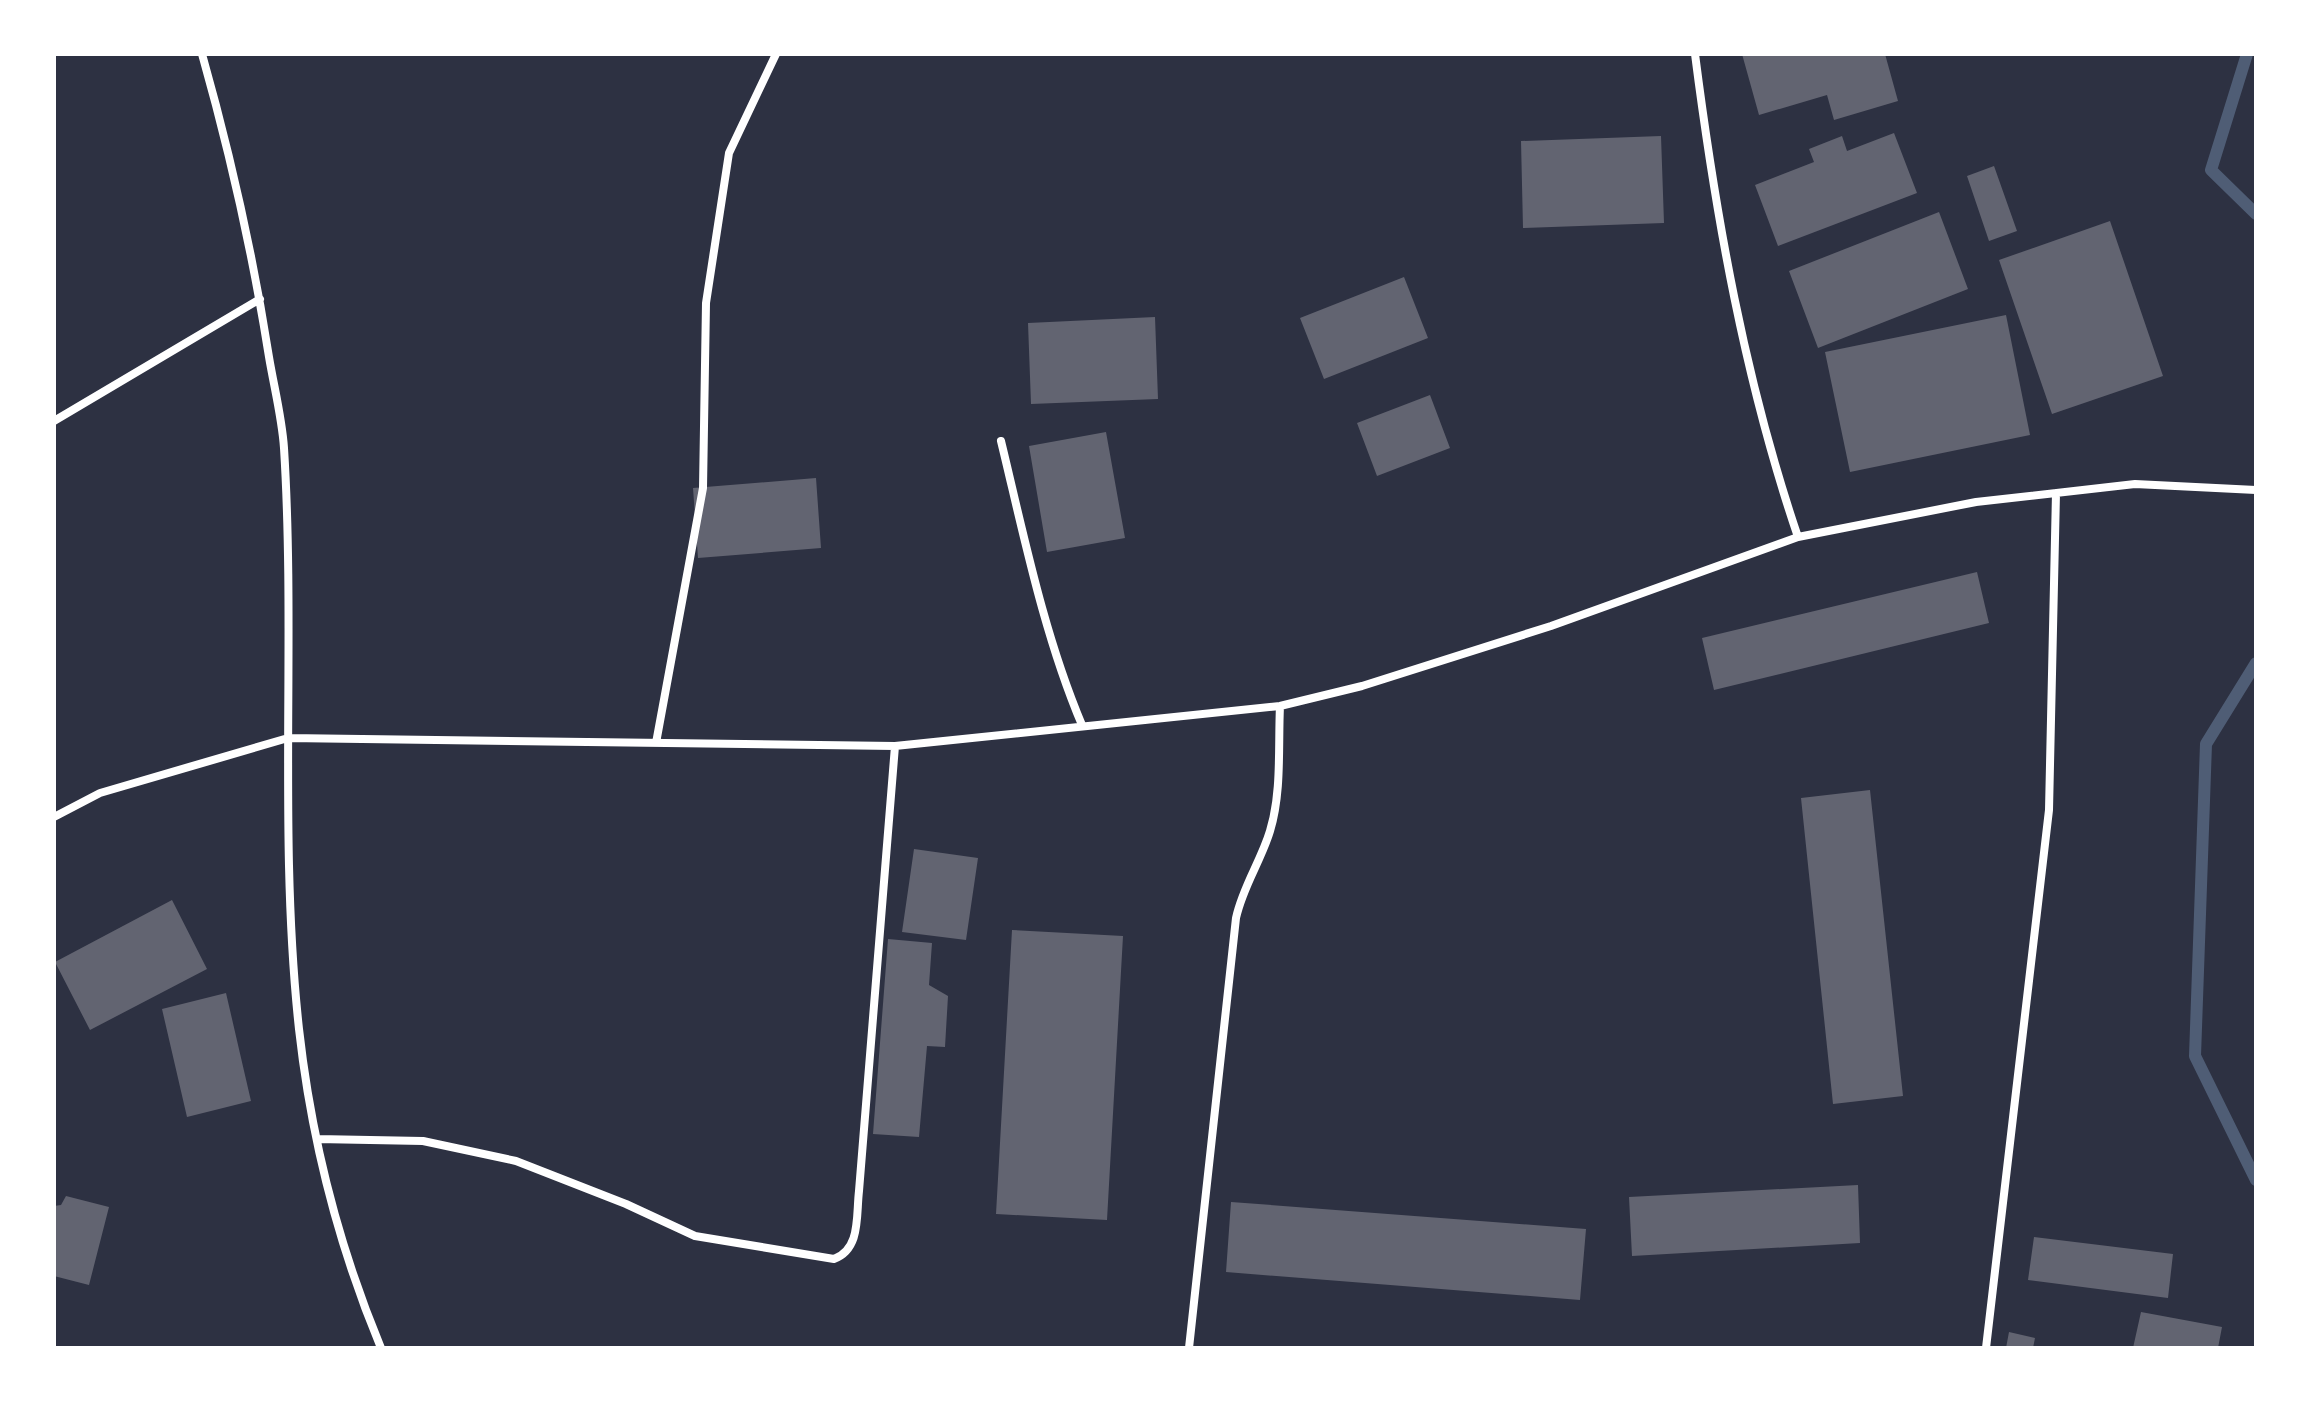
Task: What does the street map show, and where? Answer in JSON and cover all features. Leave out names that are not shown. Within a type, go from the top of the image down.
[{"type":"street","points":[[202,54],[260,299],[283,443],[288,537],[288,738],[296,985],[317,1139],[339,1227],[381,1348]]},
{"type":"street","points":[[656,743],[703,488],[706,303],[729,153],[776,54]]},
{"type":"street","points":[[1695,54],[1706,142],[1756,406],[1798,537]]},
{"type":"street","points":[[54,421],[260,299]]},
{"type":"street","points":[[1001,441],[1035,580],[1069,695],[1082,725]]},
{"type":"street","points":[[54,817],[100,793],[288,738],[895,746],[1280,706],[1362,686],[1536,631],[1798,537],[1976,502],[2135,484],[2256,490]]},
{"type":"street","points":[[1986,1348],[2049,810],[2056,493]]},
{"type":"street","points":[[1189,1348],[1236,918],[1241,891],[1270,832],[1276,805],[1280,706]]},
{"type":"street","points":[[317,1139],[423,1141],[516,1161],[626,1204],[695,1236],[834,1259],[845,1255],[853,1247],[859,1191],[895,746]]},
{"type":"building","points":[[1742,54],[1885,54],[1898,101],[1834,120],[1827,95],[1759,115]]},
{"type":"building","points":[[1894,133],[1917,193],[1778,246],[1755,185],[1814,162],[1809,149],[1842,136],[1847,151]]},
{"type":"building","points":[[1661,136],[1664,223],[1523,228],[1521,141]]},
{"type":"building","points":[[1994,166],[2017,231],[1989,241],[1967,176]]},
{"type":"building","points":[[1939,212],[1968,289],[1818,348],[1789,271]]},
{"type":"building","points":[[2110,221],[2163,376],[2052,414],[1999,260]]},
{"type":"building","points":[[1404,277],[1428,338],[1324,379],[1300,318]]},
{"type":"building","points":[[2006,315],[2030,435],[1850,472],[1825,352]]},
{"type":"building","points":[[1155,317],[1158,399],[1031,404],[1028,323]]},
{"type":"building","points":[[1430,395],[1450,448],[1377,476],[1357,423]]},
{"type":"building","points":[[1106,432],[1125,538],[1047,552],[1029,446]]},
{"type":"building","points":[[816,478],[821,548],[698,558],[693,488]]},
{"type":"building","points":[[1977,572],[1989,623],[1714,690],[1702,638]]},
{"type":"building","points":[[1870,790],[1903,1096],[1833,1104],[1801,798]]},
{"type":"building","points":[[914,849],[978,858],[966,940],[902,932]]},
{"type":"building","points":[[172,900],[207,969],[90,1030],[55,962]]},
{"type":"building","points":[[1012,930],[1123,936],[1107,1220],[996,1214]]},
{"type":"building","points":[[888,939],[932,943],[929,985],[948,996],[945,1047],[927,1046],[919,1137],[873,1134]]},
{"type":"building","points":[[226,993],[251,1101],[187,1117],[162,1009]]},
{"type":"building","points":[[1858,1185],[1860,1243],[1632,1256],[1629,1197]]},
{"type":"building","points":[[66,1196],[109,1207],[89,1285],[54,1276],[54,1206],[61,1205]]},
{"type":"building","points":[[1231,1202],[1586,1229],[1580,1300],[1226,1272]]},
{"type":"building","points":[[2034,1237],[2173,1254],[2168,1298],[2028,1280]]},
{"type":"building","points":[[2141,1312],[2222,1327],[2218,1348],[2133,1348]]},
{"type":"building","points":[[2009,1332],[2035,1338],[2033,1348],[2006,1348]]},
{"type":"waterway","points":[[2247,54],[2211,170],[2256,214]]},
{"type":"waterway","points":[[2256,663],[2206,744],[2195,1056],[2256,1180]]}]
